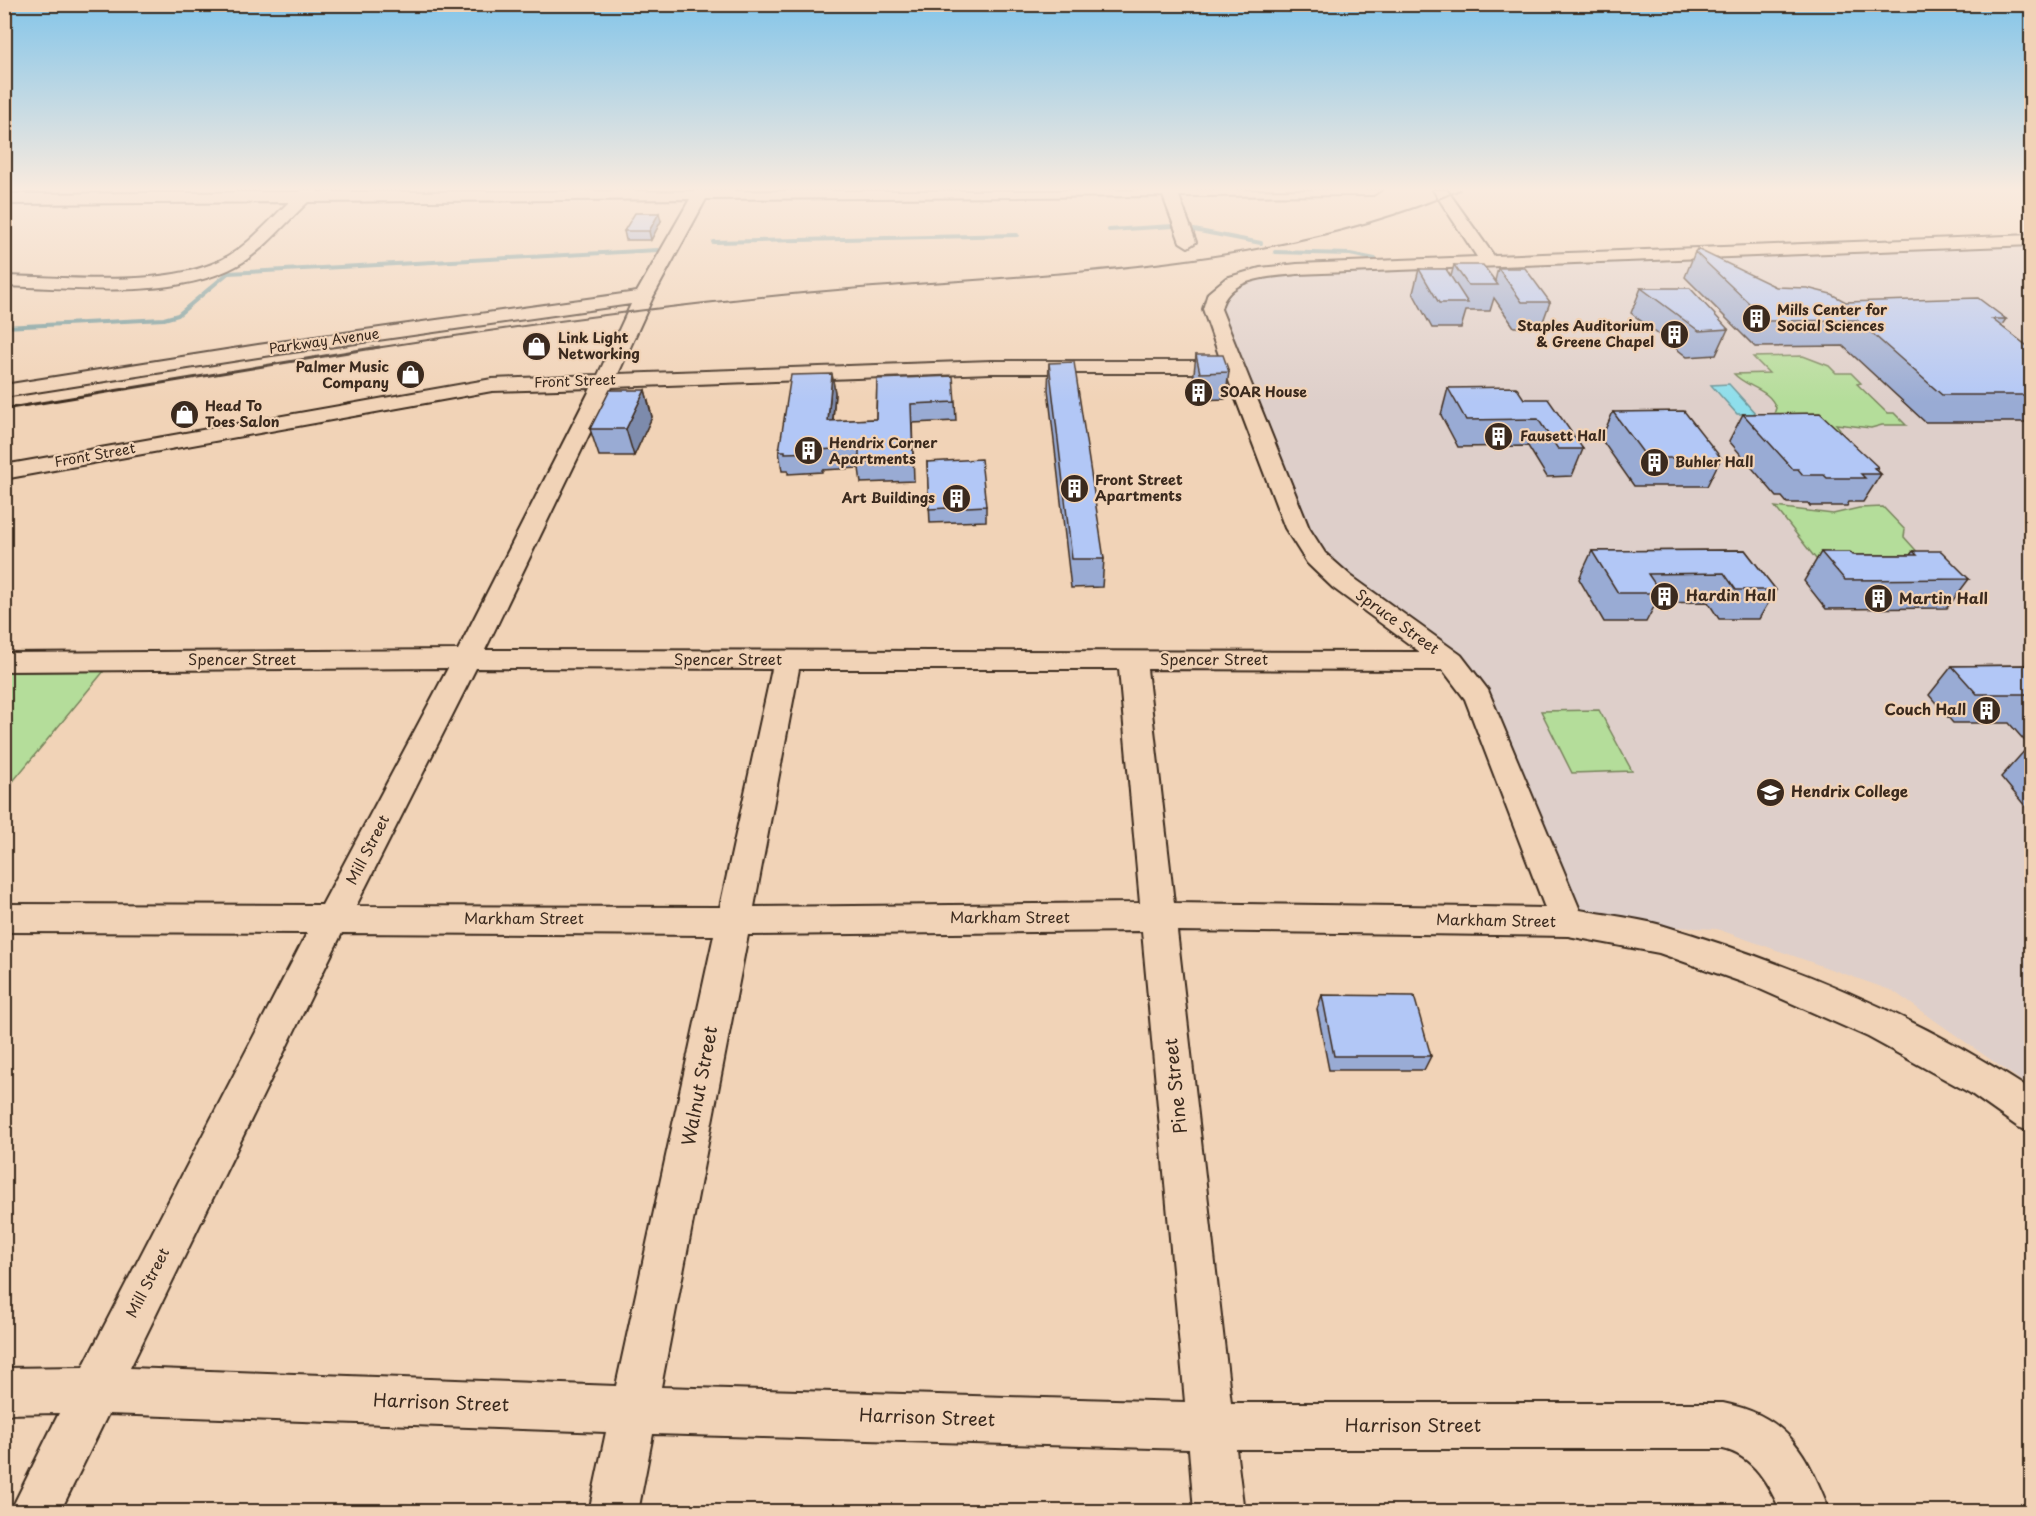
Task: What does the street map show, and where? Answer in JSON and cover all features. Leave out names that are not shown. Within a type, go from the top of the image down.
[{"type":"street","points":[[4,281],[159,281],[203,274],[232,261]]},
{"type":"street","name":"Mill Street","points":[[34,1512],[332,918],[467,658],[606,379],[644,297],[664,261]]},
{"type":"street","points":[[1489,262],[1520,261]]},
{"type":"street","name":"Spruce Street","points":[[1489,262],[1286,270],[1265,273],[1228,284],[1216,296],[1212,309],[1297,528],[1316,558],[1342,582],[1451,662],[1478,697],[1568,922]]},
{"type":"street","name":"Parkway Avenue","points":[[4,391],[326,341],[644,297]]},
{"type":"street","name":"Front Street","points":[[1153,369],[1184,360],[1201,352],[1210,343],[1218,327]]},
{"type":"street","name":"Front Street","points":[[4,472],[492,385],[606,379],[1090,366],[1153,369],[1235,367]]},
{"type":"street","name":"Spencer Street","points":[[4,662],[467,658],[1451,662]]},
{"type":"street","name":"Pine Street","points":[[1132,660],[1218,1512]]},
{"type":"street","name":"Walnut Street","points":[[613,1512],[787,661]]},
{"type":"street","name":"Markham Street","points":[[4,918],[735,920],[1158,917],[1568,922],[1659,939],[1765,975],[1881,1026],[1984,1082],[2031,1114]]},
{"type":"street","name":"Markham Street","points":[[1984,1082],[2031,1135]]},
{"type":"street","name":"Harrison Street","points":[[4,1391],[94,1390],[634,1410],[1211,1426],[1733,1427],[1761,1440],[1779,1458],[1793,1481],[1806,1512]]},
{"type":"shaded area","name":"Hendrix College","points":[[1539,261],[2031,261],[2031,1088],[1893,991],[1717,929],[1568,922],[1451,661],[1297,528],[1212,309],[1228,284],[1297,269]]},
{"type":"green space","points":[[1803,356],[1829,366],[1836,373],[1851,373],[1861,383],[1857,384],[1887,413],[1894,413],[1906,425],[1882,425],[1871,428],[1836,424],[1840,429],[1814,429],[1774,414],[1776,408],[1768,396],[1734,374],[1769,373],[1753,357]]},
{"type":"green space","points":[[1775,507],[1833,514],[1859,508],[1883,507],[1905,530],[1904,537],[1922,557],[1816,559]]},
{"type":"green space","points":[[104,671],[5,791],[5,672]]},
{"type":"green space","points":[[1599,710],[1632,771],[1572,773],[1541,711]]},
{"type":"water","points":[[1729,384],[1756,414],[1737,414],[1711,385]]},
{"type":"building","points":[[1704,261],[1721,261],[1776,287],[1807,288],[1831,294],[1846,302],[1978,298],[2006,319],[1992,319],[2031,349],[2031,395],[1942,395],[1857,320],[1768,321]]},
{"type":"building","points":[[1454,265],[1483,265],[1498,285],[1468,285]]},
{"type":"building","points":[[1498,268],[1525,268],[1550,302],[1522,302]]},
{"type":"building","points":[[1419,269],[1446,269],[1468,303],[1439,303]]},
{"type":"building","points":[[1641,288],[1690,288],[1728,329],[1699,331]]},
{"type":"building","points":[[1196,355],[1223,355],[1229,372],[1200,373]]},
{"type":"building","name":"Front Street Apartments","points":[[1074,362],[1104,559],[1072,559],[1049,363]]},
{"type":"building","points":[[832,374],[828,421],[876,419],[877,379],[953,376],[955,402],[911,404],[913,460],[859,463],[859,447],[820,450],[819,452],[785,453],[785,451],[779,451],[791,375]]},
{"type":"building","points":[[1516,387],[1524,399],[1548,399],[1583,449],[1558,449],[1538,419],[1466,420],[1448,388]]},
{"type":"building","points":[[610,390],[645,390],[626,429],[590,429]]},
{"type":"building","points":[[1684,411],[1721,458],[1647,458],[1613,412]]},
{"type":"building","points":[[1820,413],[1878,467],[1874,468],[1881,474],[1861,474],[1865,478],[1827,478],[1824,475],[1803,475],[1798,469],[1793,469],[1743,414]]},
{"type":"building","name":"Art Buildings","points":[[981,459],[986,506],[929,509],[927,462]]},
{"type":"building","points":[[1745,550],[1776,590],[1736,590],[1724,573],[1648,574],[1661,593],[1618,593],[1592,551]]},
{"type":"building","points":[[1913,551],[1941,551],[1969,579],[1845,580],[1821,552],[1850,552],[1853,555],[1917,555]]},
{"type":"building","points":[[2031,665],[2031,694],[1977,694],[1952,666]]},
{"type":"building","points":[[1322,995],[1414,996],[1431,1056],[1334,1056]]},
{"type":"waterway","points":[[4,327],[164,319],[178,315],[228,273],[457,261]]},
{"type":"railway","points":[[369,349],[548,322],[728,300],[1081,272],[1181,261]]},
{"type":"railway","points":[[4,409],[379,347]]},
{"type":"place","name":"Mills Center for Social Sciences","points":[[1756,318]]},
{"type":"place","name":"Staples Auditorium & Greene Chapel","points":[[1675,334]]},
{"type":"place","name":"Link Light Networking","points":[[537,346]]},
{"type":"place","name":"Palmer Music Company","points":[[410,375]]},
{"type":"place","name":"SOAR House","points":[[1199,392]]},
{"type":"place","name":"Head To Toes Salon","points":[[184,414]]},
{"type":"place","name":"Fausett Hall","points":[[1499,436]]},
{"type":"place","name":"Hendrix Corner Apartments","points":[[808,451]]},
{"type":"place","name":"Buhler Hall","points":[[1654,462]]},
{"type":"place","name":"Front Street Apartments","points":[[1074,488]]},
{"type":"place","name":"Art Buildings","points":[[956,498]]},
{"type":"place","name":"Hardin Hall","points":[[1665,596]]},
{"type":"place","name":"Martin Hall","points":[[1878,599]]},
{"type":"place","name":"Couch Hall","points":[[1987,710]]},
{"type":"place","name":"Hendrix College","points":[[1770,792]]}]
